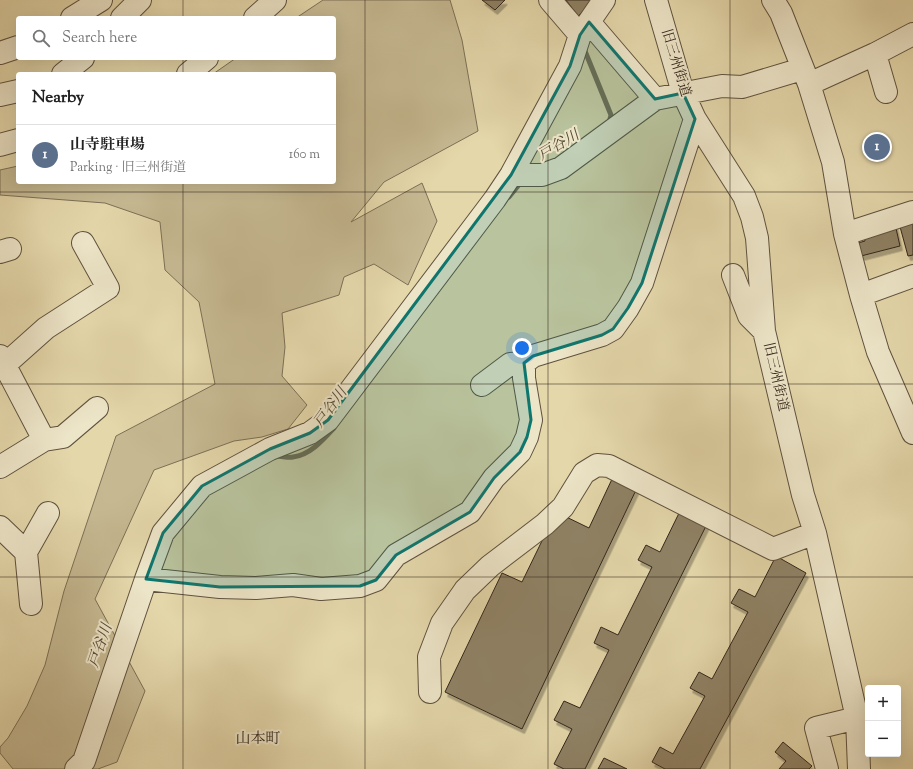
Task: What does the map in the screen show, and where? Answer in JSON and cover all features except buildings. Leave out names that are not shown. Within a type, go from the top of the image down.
[{"type":"street","points":[[75,16],[101,0]]},
{"type":"street","points":[[124,16],[140,0]]},
{"type":"street","points":[[257,16],[275,0]]},
{"type":"street","points":[[550,0],[585,28],[654,99]]},
{"type":"street","points":[[76,769],[84,761],[163,533],[202,486],[227,471],[310,433],[328,420],[495,199],[521,176],[570,66],[585,28],[604,0]]},
{"type":"street","name":"旧三州街道","points":[[656,0],[683,93],[695,119],[744,196],[752,217],[757,238],[764,330],[803,495],[815,533],[857,718],[859,769]]},
{"type":"street","points":[[773,0],[781,13],[806,77],[833,162],[845,234],[878,352],[911,422]]},
{"type":"street","points":[[521,176],[542,175],[561,168],[654,99],[722,86],[742,87],[806,77],[868,57],[913,34]]},
{"type":"street","points":[[0,53],[16,48]]},
{"type":"street","points":[[868,57],[879,94]]},
{"type":"street","points":[[66,72],[80,60]]},
{"type":"street","points":[[190,72],[205,60]]},
{"type":"street","points":[[0,95],[16,91]]},
{"type":"street","points":[[482,386],[510,364],[524,363],[533,356],[602,335],[612,329],[628,308],[642,283],[695,119]]},
{"type":"street","points":[[0,144],[16,140]]},
{"type":"street","points":[[845,234],[913,212]]},
{"type":"street","points":[[44,440],[2,363],[46,328],[108,288],[83,243]]},
{"type":"street","points":[[733,275],[749,316],[764,330]]},
{"type":"street","points":[[861,295],[913,276]]},
{"type":"street","points":[[146,579],[220,587],[256,588],[293,585],[321,588],[360,586],[376,580],[396,555],[470,512],[494,478],[520,452],[527,437],[531,420],[524,378],[524,363]]},
{"type":"street","points":[[2,461],[44,440],[63,437],[96,408]]},
{"type":"street","points":[[430,692],[429,656],[442,623],[465,590],[490,566],[545,524],[563,508],[584,473],[597,465],[609,466],[773,549],[815,533]]},
{"type":"street","points":[[31,604],[26,552],[48,513]]},
{"type":"street","points":[[0,527],[26,552]]},
{"type":"street","points":[[827,769],[816,728],[857,718]]},
{"type":"highlighted area","points":[[589,22],[655,99],[683,93],[695,119],[642,283],[628,308],[613,329],[602,335],[533,356],[524,363],[531,420],[527,437],[520,452],[494,478],[470,512],[396,555],[376,580],[360,586],[220,587],[146,579],[163,533],[202,486],[270,449],[310,433],[328,420],[511,175],[570,66],[580,35]]},
{"type":"shaded area","points":[[323,0],[450,0],[462,40],[478,131],[384,182],[351,222],[422,183],[437,221],[408,285],[374,264],[344,277],[339,295],[282,313],[285,347],[282,376],[307,405],[288,429],[262,437],[234,441],[154,470],[95,599],[145,691],[117,762],[98,769],[13,769],[0,753],[0,747],[8,738],[27,706],[45,665],[64,591],[116,436],[215,384],[199,302],[165,270],[160,222],[105,203],[0,195],[0,170],[16,166],[16,184],[336,184],[336,72],[216,72],[233,60],[336,60],[336,16],[299,16]]},
{"type":"waterway","name":"戸谷川","points":[[585,51],[611,115],[609,123]]},
{"type":"waterway","name":"戸谷川","points":[[509,197],[522,181]]},
{"type":"waterway","name":"戸谷川","points":[[276,456],[299,456],[311,450],[334,428]]},
{"type":"place","name":"山寺駐車場","points":[[877,147]]},
{"type":"district","name":"山本町","points":[[258,739]]}]
